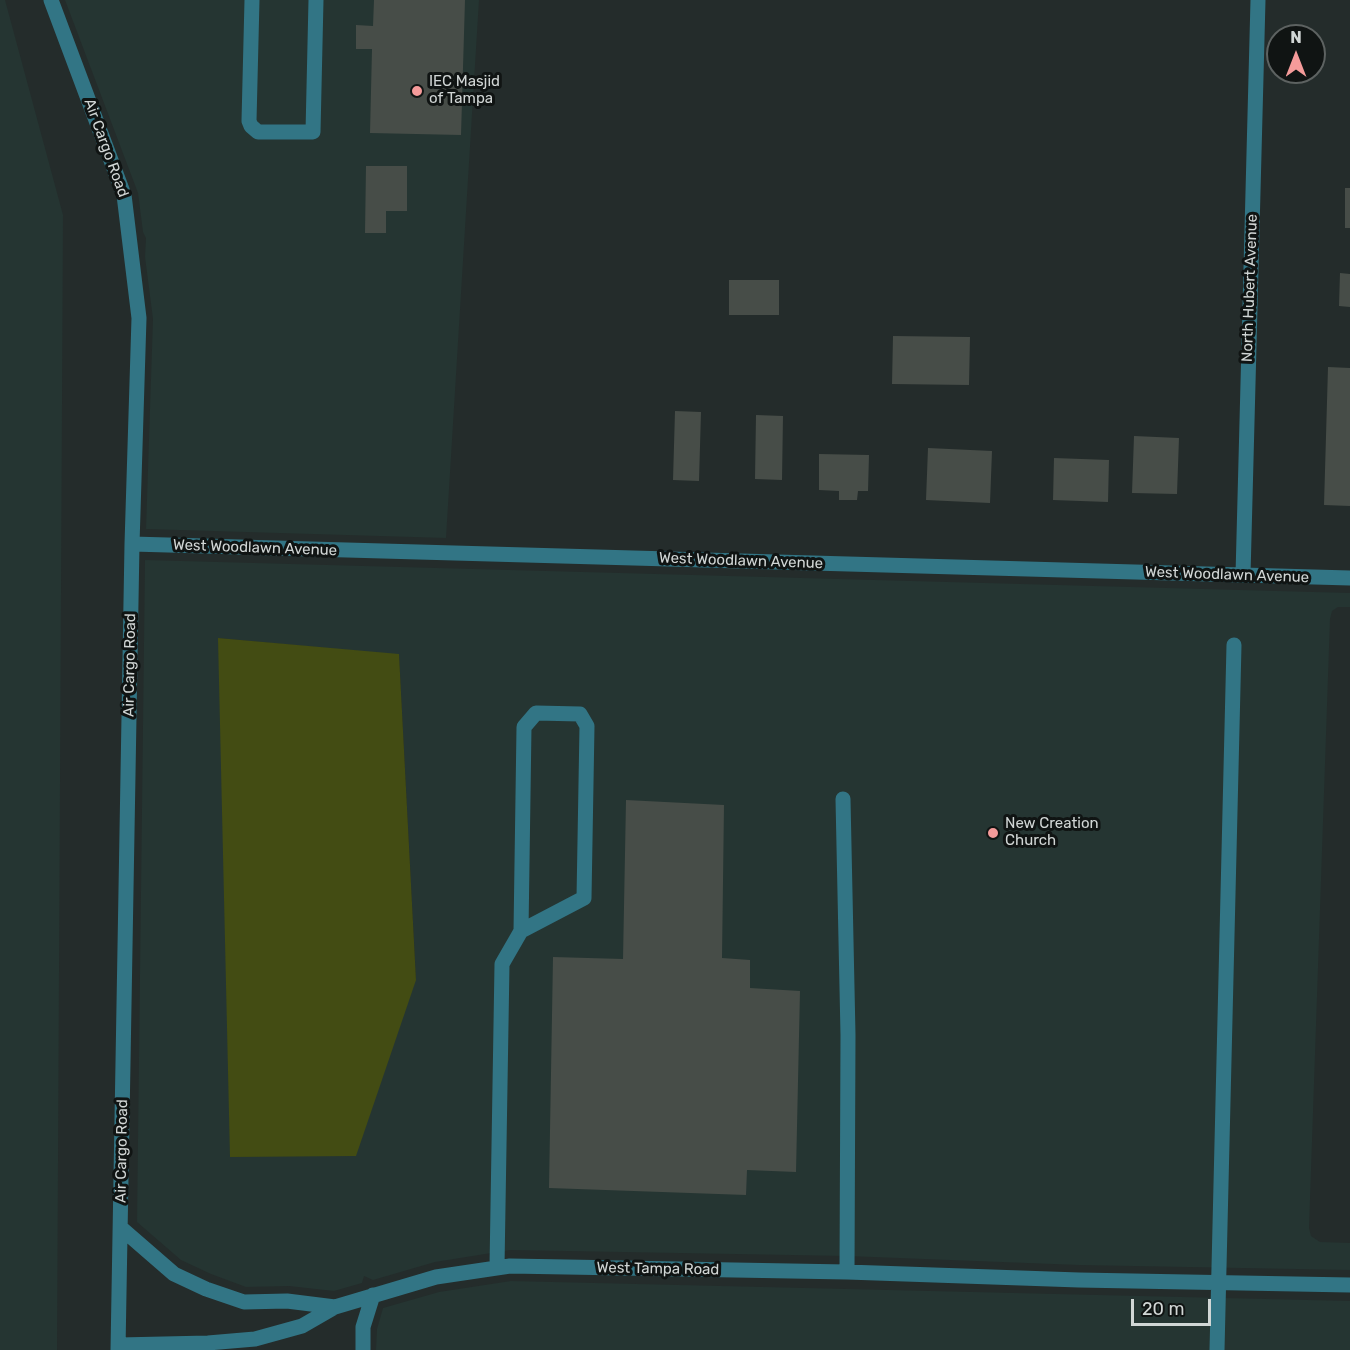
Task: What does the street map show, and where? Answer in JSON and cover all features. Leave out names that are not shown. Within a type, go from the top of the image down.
[{"type":"street","name":"Air Cargo Road","points":[[51,0],[124,195],[139,318],[132,544],[120,1348]]},
{"type":"street","points":[[252,0],[249,121],[258,132],[313,132],[316,0]]},
{"type":"street","name":"North Hubert Avenue","points":[[1243,575],[1258,0]]},
{"type":"street","name":"West Woodlawn Avenue","points":[[132,544],[1350,578]]},
{"type":"street","points":[[1217,1350],[1234,645]]},
{"type":"street","points":[[497,1267],[502,964],[521,931],[524,727],[536,713],[580,714],[587,726],[584,898],[521,931]]},
{"type":"street","points":[[843,799],[848,1035],[847,1272]]},
{"type":"street","points":[[121,1228],[174,1274],[206,1289],[244,1302],[287,1301],[335,1307]]},
{"type":"street","name":"West Tampa Road","points":[[120,1348],[255,1339],[302,1326],[335,1307],[373,1295],[436,1277],[497,1267],[847,1272],[1079,1280],[1350,1285]]},
{"type":"street","points":[[363,1350],[363,1327],[373,1295]]},
{"type":"shaded area","points":[[0,0],[5,0],[63,215],[57,1350],[0,1350]]},
{"type":"shaded area","points":[[65,0],[479,0],[446,538],[146,529],[153,319],[145,257],[146,238],[143,232],[138,193]]},
{"type":"shaded area","points":[[145,560],[1350,593],[1350,607],[1338,607],[1332,611],[1330,619],[1309,1228],[1311,1236],[1320,1242],[1350,1243],[1350,1270],[1079,1265],[847,1256],[510,1250],[435,1262],[373,1280],[364,1276],[362,1283],[334,1291],[289,1286],[246,1287],[181,1260],[137,1222]],"holes":[[[218,638],[399,655],[416,980]]]},
{"type":"shaded area","points":[[511,1281],[1350,1301],[1350,1350],[376,1350],[377,1329],[383,1308],[439,1292]]},
{"type":"green space","points":[[218,638],[399,654],[416,980],[356,1156],[230,1157]]},
{"type":"building","name":"IEC Masjid of Tampa","points":[[374,0],[465,0],[461,135],[370,133],[372,49],[356,49],[356,25],[373,26]]},
{"type":"building","points":[[366,166],[407,166],[407,211],[386,211],[386,233],[365,233]]},
{"type":"building","points":[[1345,188],[1350,188],[1350,228],[1345,228]]},
{"type":"building","points":[[1340,273],[1350,274],[1350,307],[1339,306]]},
{"type":"building","points":[[729,280],[779,280],[779,315],[729,315]]},
{"type":"building","points":[[893,336],[970,337],[969,385],[892,384]]},
{"type":"building","points":[[1328,367],[1350,368],[1350,506],[1324,505]]},
{"type":"building","points":[[675,411],[701,412],[699,481],[673,480]]},
{"type":"building","points":[[756,415],[783,416],[782,480],[755,479]]},
{"type":"building","points":[[1134,436],[1179,438],[1177,494],[1132,493]]},
{"type":"building","points":[[928,448],[992,451],[990,503],[926,500]]},
{"type":"building","points":[[819,454],[869,455],[868,491],[858,491],[857,500],[839,500],[839,491],[819,490]]},
{"type":"building","points":[[1054,458],[1109,460],[1108,502],[1053,500]]},
{"type":"building","points":[[626,800],[724,805],[722,958],[750,960],[750,988],[800,991],[796,1172],[747,1170],[746,1195],[549,1188],[553,957],[623,959]]},
{"type":"place","name":"IEC Masjid of Tampa","points":[[417,91]]},
{"type":"place","name":"New Creation Church","points":[[993,833]]}]
